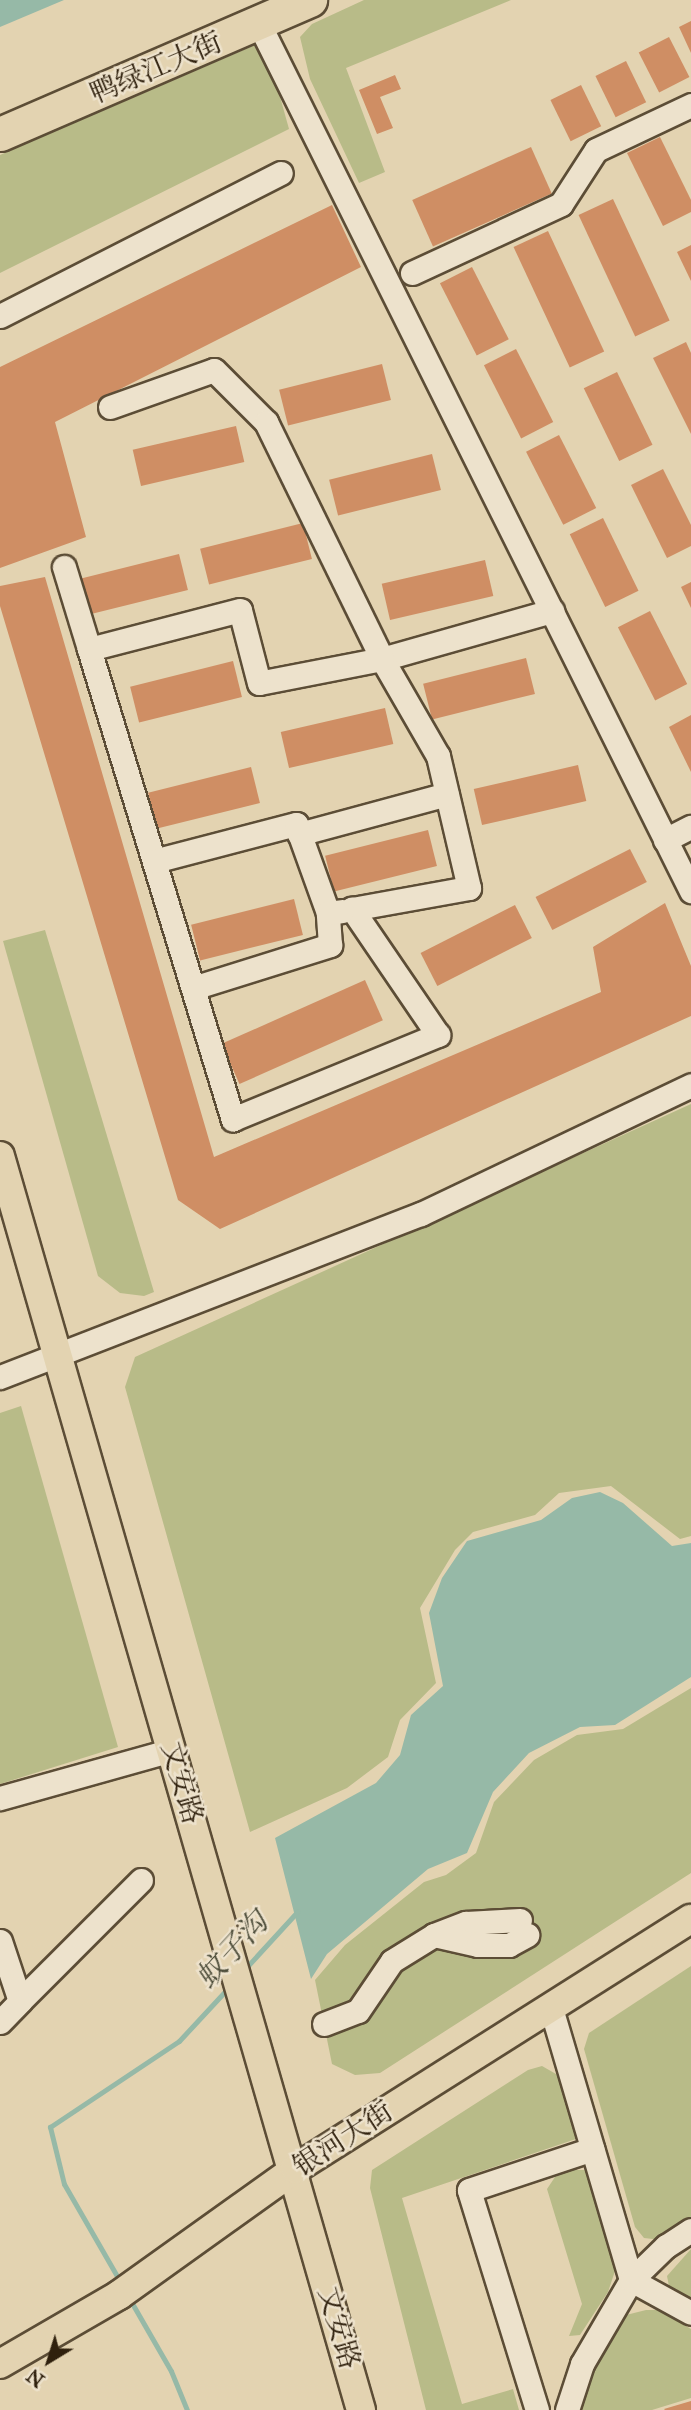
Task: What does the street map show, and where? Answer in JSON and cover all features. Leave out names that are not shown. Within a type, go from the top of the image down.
[{"type":"highway","name":"鸭绿江大街","points":[[0,134],[310,0]]},
{"type":"main road","name":"文安路","points":[[0,1156],[295,2169],[361,2410]]},
{"type":"main road","name":"银河大街","points":[[0,2364],[125,2291],[295,2169],[691,1919]]},
{"type":"street","points":[[259,24],[691,891]]},
{"type":"street","points":[[412,273],[561,204],[596,150],[691,105]]},
{"type":"street","points":[[0,316],[281,173]]},
{"type":"street","points":[[110,407],[214,370],[266,422],[382,659],[438,756],[469,888],[328,913]]},
{"type":"street","points":[[64,567],[233,1119],[438,1035],[352,909]]},
{"type":"street","points":[[89,649],[240,610],[259,683],[382,659],[552,611]]},
{"type":"street","points":[[299,834],[447,794]]},
{"type":"street","points":[[154,861],[296,824],[328,913],[330,945],[193,988]]},
{"type":"street","points":[[665,839],[691,827]]},
{"type":"street","points":[[0,1377],[58,1358],[421,1214],[691,1085]]},
{"type":"street","points":[[0,1798],[172,1750]]},
{"type":"street","points":[[0,2022],[141,1880]]},
{"type":"street","points":[[324,2024],[358,2011],[392,1961],[434,1935],[478,1945],[509,1945],[523,1927]]},
{"type":"street","points":[[0,1941],[20,2001]]},
{"type":"street","points":[[551,2008],[631,2280],[691,2313]]},
{"type":"street","points":[[537,2410],[468,2189],[592,2149]]},
{"type":"street","points":[[567,2410],[582,2364],[631,2280],[666,2246],[691,2230]]},
{"type":"green space","points":[[364,0],[511,0],[346,68],[385,172],[359,183],[310,79],[300,37],[312,24]]},
{"type":"green space","points":[[255,45],[272,68],[289,129],[0,273],[0,155]]},
{"type":"green space","points":[[45,930],[154,1292],[144,1296],[120,1293],[98,1276],[3,941]]},
{"type":"green space","points":[[691,1104],[691,1536],[680,1539],[611,1486],[559,1493],[535,1515],[473,1532],[455,1550],[420,1608],[436,1683],[400,1720],[388,1757],[347,1788],[250,1832],[125,1387],[135,1357]]},
{"type":"green space","points":[[21,1406],[118,1747],[0,1784],[0,1413]]},
{"type":"green space","points":[[691,1688],[691,1873],[380,2073],[355,2075],[332,2064],[315,1980],[345,1945],[424,1882],[446,1875],[476,1853],[494,1802],[534,1760],[577,1735],[623,1729]]},
{"type":"green space","points":[[691,1966],[691,2221],[662,2240],[644,2238],[635,2227],[584,2049],[589,2033]]},
{"type":"green space","points":[[542,2066],[556,2074],[565,2088],[576,2139],[402,2198],[462,2404],[513,2389],[519,2410],[426,2410],[370,2188],[372,2170],[528,2070]]},
{"type":"green space","points":[[571,2170],[587,2170],[617,2265],[608,2292],[580,2335],[569,2336],[582,2304],[547,2189],[555,2177]]},
{"type":"green space","points":[[691,2249],[691,2306],[670,2291],[667,2276]]},
{"type":"green space","points":[[659,2310],[691,2329],[691,2398],[652,2410],[578,2410],[587,2379],[626,2315]]},
{"type":"shaded area","points":[[0,0],[64,0],[0,27]]},
{"type":"shaded area","points":[[600,1492],[623,1503],[672,1546],[691,1543],[691,1677],[615,1725],[580,1727],[529,1753],[493,1792],[467,1853],[428,1869],[327,1954],[311,1979],[275,1838],[376,1783],[400,1755],[411,1715],[443,1686],[429,1613],[442,1578],[467,1541],[541,1520],[572,1498]]},
{"type":"building","points":[[691,21],[691,53],[679,27]]},
{"type":"building","points":[[669,37],[689,77],[659,93],[639,52]]},
{"type":"building","points":[[626,61],[646,102],[616,117],[595,76]]},
{"type":"building","points":[[395,75],[401,89],[380,97],[393,128],[377,134],[359,90]]},
{"type":"building","points":[[581,85],[601,126],[571,141],[550,100]]},
{"type":"building","points":[[660,137],[691,200],[691,212],[663,226],[627,153]]},
{"type":"building","points":[[531,147],[552,194],[433,246],[412,200]]},
{"type":"building","points":[[613,199],[670,320],[635,337],[579,215]]},
{"type":"building","points":[[332,205],[361,267],[55,422],[86,537],[0,568],[0,367]]},
{"type":"building","points":[[548,231],[604,352],[570,368],[514,247]]},
{"type":"building","points":[[691,245],[691,281],[677,252]]},
{"type":"building","points":[[472,267],[509,339],[477,356],[440,283]]},
{"type":"building","points":[[686,342],[691,353],[691,434],[653,358]]},
{"type":"building","points":[[516,349],[553,422],[521,438],[484,365]]},
{"type":"building","points":[[382,364],[391,400],[288,426],[279,390]]},
{"type":"building","points":[[617,372],[653,445],[619,461],[584,388]]},
{"type":"building","points":[[236,426],[244,462],[141,486],[133,450]]},
{"type":"building","points":[[559,435],[596,508],[563,525],[526,452]]},
{"type":"building","points":[[432,454],[441,490],[338,516],[329,480]]},
{"type":"building","points":[[663,469],[691,525],[691,546],[667,558],[631,485]]},
{"type":"building","points":[[603,518],[639,591],[605,607],[570,534]]},
{"type":"building","points":[[303,523],[312,559],[209,585],[200,549]]},
{"type":"building","points":[[179,554],[188,590],[85,616],[76,580]]},
{"type":"building","points":[[485,560],[493,596],[390,620],[382,584]]},
{"type":"building","points":[[45,577],[214,1157],[601,992],[593,947],[665,903],[691,966],[691,1016],[220,1229],[178,1200],[0,606],[0,586]]},
{"type":"building","points":[[691,582],[691,608],[681,587]]},
{"type":"building","points":[[650,611],[687,684],[655,700],[618,627]]},
{"type":"building","points":[[526,658],[535,694],[432,720],[423,684]]},
{"type":"building","points":[[233,661],[242,697],[139,723],[130,687]]},
{"type":"building","points":[[385,708],[393,744],[289,768],[281,732]]},
{"type":"building","points":[[691,715],[691,772],[669,727]]},
{"type":"building","points":[[578,765],[586,801],[482,825],[474,789]]},
{"type":"building","points":[[251,767],[260,803],[157,829],[148,793]]},
{"type":"building","points":[[428,830],[437,866],[334,892],[325,856]]},
{"type":"building","points":[[630,849],[647,882],[552,930],[536,897]]},
{"type":"building","points":[[294,899],[303,935],[200,961],[191,925]]},
{"type":"building","points":[[515,905],[532,938],[437,986],[421,953]]},
{"type":"building","points":[[365,980],[383,1020],[239,1084],[222,1044]]},
{"type":"building","points":[[691,2401],[691,2410],[664,2409]]},
{"type":"waterway","name":"蚊子沟","points":[[243,1971],[298,1911]]},
{"type":"waterway","name":"蚊子沟","points":[[121,2283],[64,2184],[50,2127],[179,2041],[230,1986]]},
{"type":"waterway","name":"蚊子沟","points":[[129,2298],[171,2371],[187,2410]]}]
